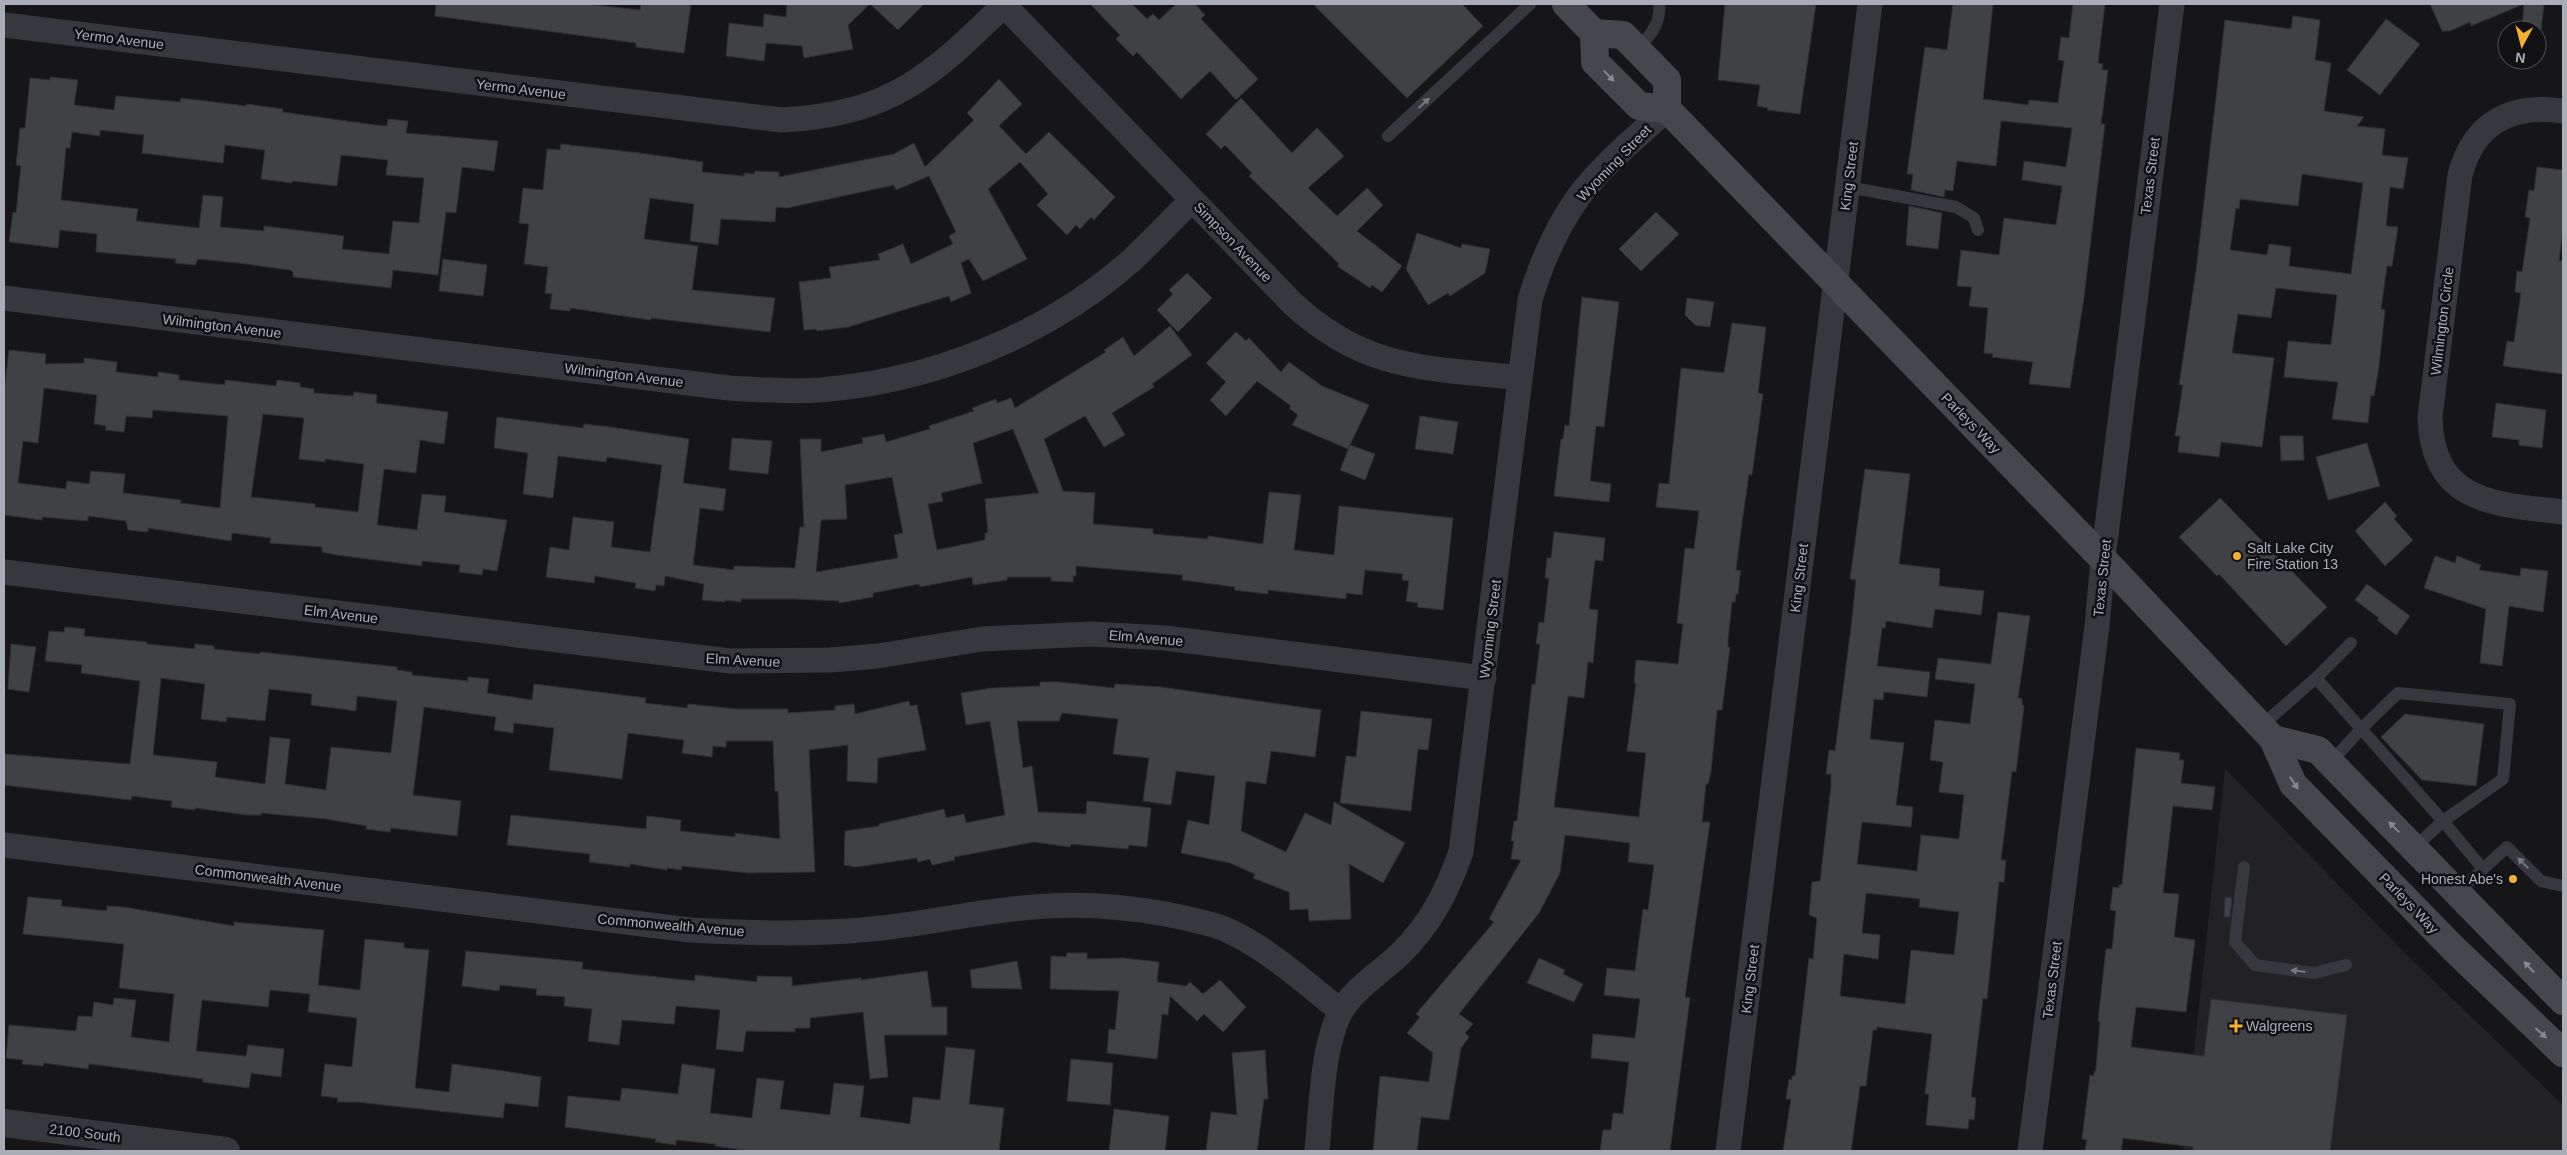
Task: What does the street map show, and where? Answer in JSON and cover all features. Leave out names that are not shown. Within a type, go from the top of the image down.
[{"type":"main road","points":[[1566,4],[1594,33],[1595,62],[1639,106],[1667,109],[1667,80],[1623,35],[1594,33]]},
{"type":"main road","name":"Parleys Way","points":[[1667,109],[2103,559],[2267,732],[2293,784],[2473,967],[2563,1053]]},
{"type":"main road","points":[[2267,732],[2318,750],[2563,1001]]},
{"type":"street","name":"Yermo Avenue","points":[[4,25],[782,120],[827,116],[861,108],[910,86],[933,71],[1004,4]]},
{"type":"street","name":"Simpson Avenue","points":[[1004,4],[1192,200],[1305,314],[1330,334],[1351,346],[1380,358],[1419,367],[1520,378]]},
{"type":"street","name":"King Street","points":[[1728,1151],[1870,4]]},
{"type":"street","name":"Texas Street","points":[[2030,1151],[2097,626],[2103,559],[2172,4]]},
{"type":"street","name":"Wilmington Circle","points":[[2563,111],[2532,108],[2503,117],[2479,136],[2464,161],[2460,175],[2430,417],[2433,446],[2438,460],[2446,473],[2470,494],[2500,504],[2563,512]]},
{"type":"street","name":"Wyoming Street","points":[[1316,1151],[1329,1046],[1341,1011],[1424,928],[1440,904],[1452,879],[1465,828],[1530,300],[1542,264],[1554,238],[1580,195],[1667,109]]},
{"type":"street","name":"Wilmington Avenue","points":[[4,298],[729,388],[819,390],[862,385],[937,367],[972,356],[1030,330],[1069,307],[1125,266],[1192,200]]},
{"type":"street","name":"Elm Avenue","points":[[4,572],[730,661],[830,660],[878,656],[982,639],[1091,634],[1165,638],[1484,678]]},
{"type":"street","name":"Commonwealth Avenue","points":[[4,845],[690,930],[760,932],[868,930],[916,925],[1031,907],[1068,905],[1114,907],[1186,918],[1226,930],[1255,945],[1341,1011]]},
{"type":"street","name":"2100 South","points":[[4,1123],[119,1144],[226,1151]]},
{"type":"lane","points":[[1388,136],[1530,4]]},
{"type":"lane","points":[[1637,49],[1654,32],[1660,12],[1659,4]]},
{"type":"lane","points":[[1848,187],[1956,207],[1974,218],[1978,230]]},
{"type":"lane","points":[[2267,732],[2351,643]]},
{"type":"lane","points":[[2316,678],[2362,728],[2483,869]]},
{"type":"lane","points":[[2330,763],[2398,693],[2510,704],[2503,778],[2443,821],[2414,848]]},
{"type":"lane","points":[[2458,892],[2507,847],[2541,881],[2563,886]]},
{"type":"lane","points":[[2244,867],[2235,942],[2255,965],[2314,973],[2346,965]]},
{"type":"shaded area","points":[[2225,769],[2410,958],[2563,1105],[2563,1151],[2183,1151]]},
{"type":"building","points":[[436,4],[586,4],[640,10],[641,4],[691,4],[684,53],[636,47],[636,43],[435,16]]},
{"type":"building","points":[[787,4],[870,4],[848,25],[853,49],[804,58],[802,46],[766,43],[764,61],[726,56],[729,23],[763,27],[764,14],[786,17]]},
{"type":"building","points":[[870,4],[924,4],[898,30]]},
{"type":"building","points":[[1090,4],[1132,4],[1147,19],[1153,14],[1159,20],[1176,4],[1195,4],[1205,15],[1201,19],[1258,79],[1236,100],[1210,71],[1181,99],[1137,52],[1133,56],[1116,39],[1120,35]]},
{"type":"building","points":[[1313,4],[1462,4],[1483,26],[1407,98]]},
{"type":"building","points":[[1725,4],[1816,4],[1800,114],[1767,110],[1768,108],[1757,106],[1760,85],[1718,80]]},
{"type":"building","points":[[1953,4],[1993,4],[1983,99],[2028,105],[2029,100],[2058,103],[2064,61],[2058,60],[2061,37],[2069,38],[2073,4],[2105,4],[2098,63],[2103,64],[2102,70],[2108,70],[2101,124],[2105,124],[2084,297],[2070,388],[2029,384],[2033,362],[1992,357],[1993,354],[1984,353],[1988,308],[1969,306],[1972,287],[1957,286],[1961,250],[1999,255],[2004,218],[2056,225],[2062,186],[2022,180],[2024,161],[2066,167],[2072,128],[2001,121],[1996,166],[1957,161],[1953,191],[1945,190],[1944,197],[1911,190],[1913,174],[1907,174],[1925,47],[1947,50]]},
{"type":"building","points":[[2430,4],[2524,4],[2471,26],[2470,22],[2450,31],[2442,31]]},
{"type":"building","points":[[2524,4],[2544,4],[2542,20],[2523,20]]},
{"type":"building","points":[[2293,16],[2320,20],[2315,60],[2331,63],[2324,111],[2364,117],[2357,126],[2385,129],[2382,155],[2408,158],[2403,189],[2390,187],[2386,226],[2398,227],[2392,266],[2387,266],[2381,309],[2385,310],[2379,366],[2374,396],[2371,395],[2368,423],[2332,419],[2338,382],[2284,377],[2288,341],[2331,345],[2337,295],[2276,288],[2271,318],[2238,314],[2232,353],[2274,358],[2262,447],[2221,442],[2219,457],[2178,452],[2180,436],[2175,436],[2183,385],[2179,385],[2196,271],[2225,20],[2291,29]],"holes":[[[2302,174],[2363,183],[2351,274],[2289,266],[2291,247],[2269,244],[2267,255],[2230,250],[2236,208],[2239,209],[2240,199],[2298,206]]]},
{"type":"building","points":[[2386,19],[2420,44],[2380,95],[2347,70]]},
{"type":"building","points":[[50,77],[78,80],[74,105],[114,110],[116,96],[180,102],[181,98],[283,109],[282,112],[375,125],[387,126],[388,119],[408,121],[406,133],[498,141],[494,171],[462,167],[456,213],[446,212],[438,275],[393,270],[391,288],[293,277],[293,272],[290,270],[238,263],[198,259],[195,265],[175,263],[176,259],[96,252],[97,234],[60,230],[58,248],[9,242],[13,212],[16,213],[21,166],[16,165],[20,128],[25,128],[30,78],[50,80]],"holes":[[[100,130],[144,135],[142,153],[223,163],[225,145],[265,150],[261,179],[292,183],[292,181],[337,186],[341,155],[388,160],[386,175],[424,178],[419,223],[393,221],[389,254],[342,249],[344,236],[264,226],[264,231],[220,227],[223,197],[203,195],[199,228],[136,221],[138,209],[61,200],[66,148],[70,148],[72,132],[100,136]]]},
{"type":"building","points":[[999,79],[1022,104],[999,126],[1026,154],[1049,132],[1115,197],[1094,220],[1091,217],[1080,229],[1076,225],[1067,235],[1037,205],[1048,194],[1020,162],[988,189],[1027,259],[983,281],[969,259],[961,263],[971,293],[951,302],[949,296],[848,327],[817,331],[816,329],[804,330],[799,282],[831,278],[829,267],[880,260],[878,254],[903,244],[911,264],[953,244],[949,236],[956,232],[929,176],[896,190],[894,185],[787,208],[776,207],[775,222],[721,219],[718,245],[690,241],[694,204],[650,198],[644,239],[698,246],[692,290],[775,298],[770,332],[651,318],[650,320],[570,308],[570,311],[550,309],[552,294],[545,293],[548,267],[524,264],[529,224],[519,223],[523,188],[543,190],[547,149],[560,150],[561,144],[640,153],[703,162],[702,172],[744,176],[744,173],[754,174],[755,171],[779,172],[779,177],[894,154],[914,143],[925,167],[974,120],[967,113]]},
{"type":"building","points":[[1241,98],[1292,153],[1317,128],[1344,156],[1308,188],[1337,216],[1367,188],[1383,205],[1357,231],[1402,266],[1382,292],[1372,285],[1370,288],[1337,266],[1339,264],[1249,176],[1252,173],[1225,145],[1221,149],[1206,134]]},
{"type":"building","points":[[2537,167],[2563,170],[2563,227],[2559,261],[2563,261],[2563,374],[2503,366],[2507,341],[2514,342],[2521,293],[2515,292],[2517,271],[2522,272],[2530,218],[2525,217],[2529,190],[2534,191]]},
{"type":"building","points":[[1909,206],[1942,213],[1938,249],[1906,245]]},
{"type":"building","points":[[1656,212],[1679,234],[1641,271],[1619,249]]},
{"type":"building","points":[[1417,233],[1461,248],[1462,244],[1490,249],[1485,273],[1450,296],[1448,293],[1428,305],[1406,269]]},
{"type":"building","points":[[443,259],[487,265],[483,296],[439,291]]},
{"type":"building","points":[[1187,273],[1212,298],[1178,332],[1157,310],[1173,294],[1169,290]]},
{"type":"building","points":[[1582,297],[1619,302],[1604,427],[1596,426],[1590,481],[1611,484],[1609,502],[1554,496],[1561,439],[1563,439],[1565,425],[1569,426]]},
{"type":"building","points":[[1687,298],[1714,302],[1710,327],[1695,325],[1685,315]]},
{"type":"building","points":[[1732,323],[1766,327],[1758,393],[1763,394],[1752,475],[1749,474],[1741,530],[1736,570],[1741,571],[1738,594],[1736,594],[1735,602],[1732,602],[1728,639],[1728,647],[1730,647],[1722,710],[1717,710],[1711,772],[1708,784],[1706,784],[1702,822],[1710,822],[1685,997],[1690,998],[1670,1151],[1600,1151],[1603,1130],[1611,1130],[1613,1113],[1623,1114],[1629,1062],[1591,1058],[1593,1034],[1635,1038],[1640,999],[1604,995],[1607,968],[1635,971],[1643,909],[1648,910],[1654,865],[1628,862],[1630,843],[1565,835],[1560,873],[1539,913],[1459,1014],[1473,1024],[1465,1033],[1469,1037],[1461,1048],[1449,1120],[1421,1117],[1417,1151],[1373,1151],[1380,1076],[1429,1082],[1433,1053],[1407,1033],[1420,1017],[1416,1014],[1494,922],[1489,919],[1521,860],[1511,859],[1514,841],[1511,841],[1514,821],[1517,821],[1532,684],[1535,685],[1540,644],[1536,644],[1539,622],[1544,623],[1549,578],[1545,578],[1547,558],[1551,558],[1554,532],[1605,538],[1603,561],[1595,560],[1589,609],[1598,610],[1593,663],[1588,662],[1584,698],[1568,696],[1554,807],[1639,817],[1646,753],[1627,751],[1636,683],[1634,683],[1636,660],[1678,664],[1683,624],[1677,623],[1685,548],[1694,549],[1699,511],[1656,507],[1659,483],[1669,484],[1681,368],[1724,373]]},
{"type":"building","points":[[1170,326],[1192,355],[1152,384],[1154,387],[1112,413],[1125,435],[1104,447],[1085,416],[1044,439],[1063,491],[1095,493],[1093,524],[1153,529],[1153,534],[1208,539],[1208,536],[1263,544],[1269,492],[1301,495],[1294,550],[1334,555],[1339,506],[1453,518],[1443,610],[1417,607],[1418,603],[1406,601],[1409,581],[1402,580],[1403,574],[1365,570],[1362,595],[1346,593],[1346,599],[1268,590],[1268,594],[1234,590],[1235,587],[1182,580],[1183,575],[1076,566],[1076,576],[1073,576],[1073,582],[1051,581],[1051,577],[1007,577],[1007,580],[973,585],[972,577],[920,587],[919,584],[873,593],[873,597],[839,603],[839,601],[796,599],[741,599],[741,602],[702,600],[704,584],[665,576],[664,586],[656,585],[655,591],[635,588],[636,583],[595,576],[594,583],[546,577],[550,547],[569,550],[573,517],[614,522],[611,547],[650,552],[662,465],[607,457],[606,462],[558,456],[553,498],[523,494],[528,453],[494,448],[497,417],[583,428],[584,424],[689,439],[683,483],[726,489],[723,511],[700,508],[693,565],[734,570],[734,566],[795,568],[800,527],[804,527],[800,439],[821,439],[821,452],[863,443],[862,438],[884,434],[886,442],[930,429],[929,426],[974,411],[972,408],[996,399],[997,403],[1011,398],[1015,408],[1106,352],[1104,350],[1123,337],[1134,356]],"holes":[[[1013,429],[1039,493],[985,499],[988,533],[985,533],[985,540],[937,550],[928,504],[943,501],[941,493],[982,483],[973,443]],[[892,477],[903,533],[894,535],[898,558],[816,572],[821,520],[847,519],[845,485]]]},
{"type":"building","points":[[1236,332],[1246,341],[1249,338],[1281,372],[1289,362],[1322,386],[1369,405],[1348,449],[1292,425],[1298,415],[1289,408],[1291,406],[1257,381],[1226,416],[1210,400],[1226,382],[1206,363]]},
{"type":"building","points":[[9,350],[46,354],[45,364],[84,363],[84,358],[117,362],[116,372],[158,377],[158,372],[179,375],[179,380],[225,385],[225,380],[276,386],[277,380],[300,383],[300,387],[314,389],[314,393],[353,396],[354,392],[377,395],[376,403],[448,412],[444,444],[420,440],[416,473],[384,469],[377,525],[417,530],[422,494],[446,496],[444,512],[507,520],[497,571],[483,569],[482,575],[459,572],[460,565],[422,561],[422,566],[337,555],[322,552],[322,547],[270,543],[271,538],[232,533],[231,541],[148,528],[148,532],[128,530],[126,521],[88,516],[88,521],[42,517],[42,520],[4,515],[4,392]],"holes":[[[44,388],[97,395],[94,424],[106,426],[105,430],[124,432],[126,416],[152,418],[153,410],[228,416],[220,508],[180,503],[181,500],[123,493],[125,474],[91,471],[89,484],[67,481],[66,489],[18,483],[23,441],[38,443]],[[263,414],[304,418],[299,459],[325,462],[325,459],[364,464],[358,512],[315,507],[315,504],[251,497]]]},
{"type":"building","points":[[2496,403],[2546,410],[2542,448],[2519,445],[2519,440],[2492,437]]},
{"type":"building","points":[[1420,416],[1458,422],[1453,454],[1415,449]]},
{"type":"building","points":[[2280,436],[2303,436],[2304,460],[2281,461]]},
{"type":"building","points":[[732,438],[772,441],[768,474],[729,470]]},
{"type":"building","points":[[2367,443],[2380,486],[2328,500],[2316,457]]},
{"type":"building","points":[[1350,445],[1375,454],[1365,480],[1340,470]]},
{"type":"building","points":[[1865,469],[1910,474],[1899,564],[1940,569],[1939,586],[1984,591],[1981,615],[1935,609],[1932,628],[1886,621],[1885,628],[1882,628],[1877,666],[1930,672],[1927,697],[1884,692],[1883,700],[1874,699],[1870,739],[1904,743],[1896,805],[1913,807],[1911,827],[1862,822],[1857,864],[1917,871],[1921,835],[1959,839],[1964,795],[1939,792],[1943,762],[1930,760],[1935,720],[1970,724],[1975,684],[1935,679],[1938,658],[1991,664],[1998,612],[2030,616],[2018,698],[2022,699],[2022,705],[2024,706],[2016,772],[2012,771],[2001,860],[2006,860],[2004,882],[1999,882],[1987,999],[1983,998],[1971,1097],[1976,1098],[1974,1120],[1969,1119],[1968,1129],[1926,1125],[1929,1094],[1925,1094],[1932,1034],[1877,1027],[1877,1030],[1873,1030],[1866,1086],[1860,1086],[1851,1151],[1783,1151],[1791,1099],[1786,1099],[1789,1079],[1792,1080],[1792,1076],[1795,1076],[1809,958],[1813,959],[1817,918],[1809,915],[1812,882],[1820,881],[1831,787],[1831,774],[1826,774],[1829,750],[1835,751],[1856,580],[1850,579]],"holes":[[[1866,893],[1920,899],[1919,907],[1959,912],[1954,955],[1911,950],[1905,1004],[1840,996],[1844,954],[1878,959],[1880,935],[1862,933]]]},
{"type":"building","name":"Salt Lake City Fire Station 13","points":[[2220,498],[2327,607],[2286,646],[2219,574],[2217,576],[2179,537]]},
{"type":"building","points":[[2385,502],[2397,516],[2394,519],[2413,540],[2385,566],[2355,531]]},
{"type":"building","points":[[2435,556],[2455,563],[2457,556],[2481,565],[2479,570],[2520,576],[2521,568],[2548,571],[2543,612],[2509,606],[2502,666],[2480,663],[2486,609],[2424,588]]},
{"type":"building","points":[[2367,584],[2410,616],[2396,635],[2377,620],[2379,618],[2355,600]]},
{"type":"building","points":[[65,627],[85,629],[84,636],[147,642],[147,644],[195,649],[195,644],[214,646],[214,649],[260,654],[260,652],[397,667],[397,670],[412,672],[412,675],[468,681],[468,677],[489,679],[487,693],[532,700],[534,684],[646,698],[645,703],[687,708],[688,704],[737,709],[788,709],[788,713],[835,710],[835,706],[854,704],[855,714],[909,701],[910,706],[917,705],[926,750],[878,758],[877,783],[847,781],[848,745],[809,750],[815,872],[749,873],[682,866],[681,870],[667,868],[667,870],[630,864],[630,867],[589,862],[590,854],[507,845],[511,815],[646,829],[647,816],[681,820],[680,831],[735,837],[735,833],[780,839],[778,791],[775,791],[773,741],[726,741],[726,747],[713,746],[712,757],[682,753],[684,740],[628,733],[622,779],[549,770],[554,728],[514,723],[513,733],[494,730],[496,717],[424,707],[413,795],[461,801],[457,836],[391,828],[390,832],[366,829],[367,826],[326,819],[261,813],[261,815],[248,815],[195,808],[195,810],[171,807],[172,801],[132,796],[131,800],[4,785],[4,754],[130,764],[140,681],[81,673],[82,665],[45,661],[49,631],[64,632]],"holes":[[[161,678],[205,684],[201,719],[226,722],[227,717],[265,721],[269,689],[312,694],[311,705],[356,711],[357,696],[397,701],[391,753],[331,747],[326,790],[285,784],[290,739],[270,737],[265,784],[215,777],[217,762],[153,755]]]},
{"type":"building","points":[[11,644],[36,647],[29,692],[8,689]]},
{"type":"building","points":[[1040,682],[1060,682],[1114,688],[1115,684],[1161,687],[1321,710],[1315,757],[1271,751],[1266,784],[1246,781],[1241,831],[1286,852],[1305,813],[1331,825],[1334,802],[1405,843],[1383,883],[1349,864],[1351,919],[1309,921],[1308,909],[1290,910],[1289,892],[1253,878],[1255,874],[1230,863],[1181,853],[1188,820],[1209,825],[1215,776],[1176,771],[1171,805],[1143,801],[1149,758],[1113,754],[1118,719],[1062,713],[1059,721],[1017,721],[1023,768],[1032,766],[1038,812],[1086,814],[1087,801],[1151,808],[1147,847],[1129,845],[1128,849],[1071,844],[1070,847],[1034,842],[954,857],[955,860],[932,865],[930,859],[918,862],[917,858],[856,867],[844,865],[845,831],[879,826],[879,824],[944,809],[946,818],[964,814],[966,823],[1005,815],[990,721],[966,725],[961,693],[992,688],[1040,686]]},
{"type":"building","points":[[1361,711],[1432,719],[1428,750],[1418,749],[1411,811],[1340,803],[1346,756],[1356,757]]},
{"type":"building","points":[[2405,714],[2484,724],[2476,786],[2422,780],[2381,737]]},
{"type":"building","points":[[2136,748],[2180,753],[2179,760],[2184,760],[2181,783],[2215,787],[2212,810],[2173,806],[2163,893],[2179,894],[2174,937],[2195,940],[2186,1012],[2136,1007],[2131,1047],[2204,1056],[2211,999],[2347,1015],[2330,1151],[2193,1151],[2193,1147],[2123,1138],[2121,1151],[2085,1151],[2087,1140],[2082,1139],[2090,1075],[2093,1076],[2096,1069],[2100,1022],[2098,1021],[2106,949],[2112,949],[2116,911],[2110,910],[2113,887],[2119,888],[2119,885],[2122,885]]},
{"type":"building","points":[[28,897],[62,900],[61,906],[107,911],[107,906],[124,907],[234,926],[234,922],[324,930],[318,985],[360,990],[365,939],[404,943],[404,948],[429,950],[415,1088],[449,1092],[452,1064],[504,1071],[541,1077],[538,1107],[505,1103],[503,1118],[357,1102],[337,1102],[338,1098],[321,1096],[325,1064],[352,1067],[357,1018],[308,1012],[310,994],[270,990],[268,1007],[202,1000],[196,1051],[246,1056],[248,1045],[284,1049],[281,1077],[251,1073],[249,1088],[203,1082],[203,1079],[106,1066],[89,1064],[88,1069],[44,1063],[43,1066],[22,1064],[23,1060],[6,1058],[9,1025],[76,1031],[78,1016],[92,1017],[94,1002],[113,1005],[114,998],[136,1000],[131,1037],[169,1042],[174,994],[119,988],[124,944],[23,934]]},
{"type":"building","points":[[2225,897],[2232,898],[2230,917],[2224,917]]},
{"type":"building","points":[[466,951],[583,962],[582,969],[695,981],[695,975],[757,982],[757,976],[792,977],[792,986],[861,978],[861,980],[927,971],[932,1007],[947,1007],[947,1035],[884,1035],[888,1077],[870,1079],[863,1012],[810,1018],[810,1028],[795,1028],[795,1032],[746,1031],[743,1052],[716,1049],[720,1010],[676,1006],[674,1024],[622,1020],[619,1045],[588,1041],[592,1009],[564,1006],[565,997],[536,995],[537,989],[500,985],[499,991],[462,986]]},
{"type":"building","points":[[1067,953],[1087,953],[1087,959],[1123,958],[1159,962],[1157,982],[1186,986],[1190,982],[1203,994],[1220,980],[1246,1007],[1223,1032],[1204,1014],[1197,1021],[1170,996],[1168,1015],[1162,1014],[1157,1059],[1107,1053],[1109,1029],[1115,1030],[1119,991],[1050,989],[1051,956],[1066,957]]},
{"type":"building","points":[[1539,958],[1565,970],[1563,974],[1583,984],[1574,1002],[1527,983]]},
{"type":"building","points":[[1017,961],[1022,989],[972,988],[970,970]]},
{"type":"building","points":[[946,1047],[975,1050],[969,1104],[1004,1108],[999,1151],[751,1151],[715,1146],[716,1144],[676,1140],[676,1145],[655,1142],[656,1139],[565,1127],[568,1096],[620,1101],[622,1088],[678,1094],[682,1064],[715,1069],[710,1113],[752,1118],[757,1078],[784,1081],[780,1109],[830,1115],[834,1083],[864,1086],[860,1117],[910,1124],[913,1097],[940,1100]]},
{"type":"building","points":[[1265,1050],[1268,1099],[1264,1099],[1257,1151],[1206,1151],[1211,1112],[1237,1115],[1232,1053]]},
{"type":"building","points":[[1071,1059],[1113,1063],[1110,1105],[1067,1101]]},
{"type":"building","points":[[1114,1109],[1169,1116],[1165,1151],[1109,1151]]},
{"type":"place","name":"Salt Lake City Fire Station 13","points":[[2237,556]]},
{"type":"place","name":"Honest Abe's","points":[[2513,879]]},
{"type":"place","name":"Walgreens","points":[[2236,1026]]}]
